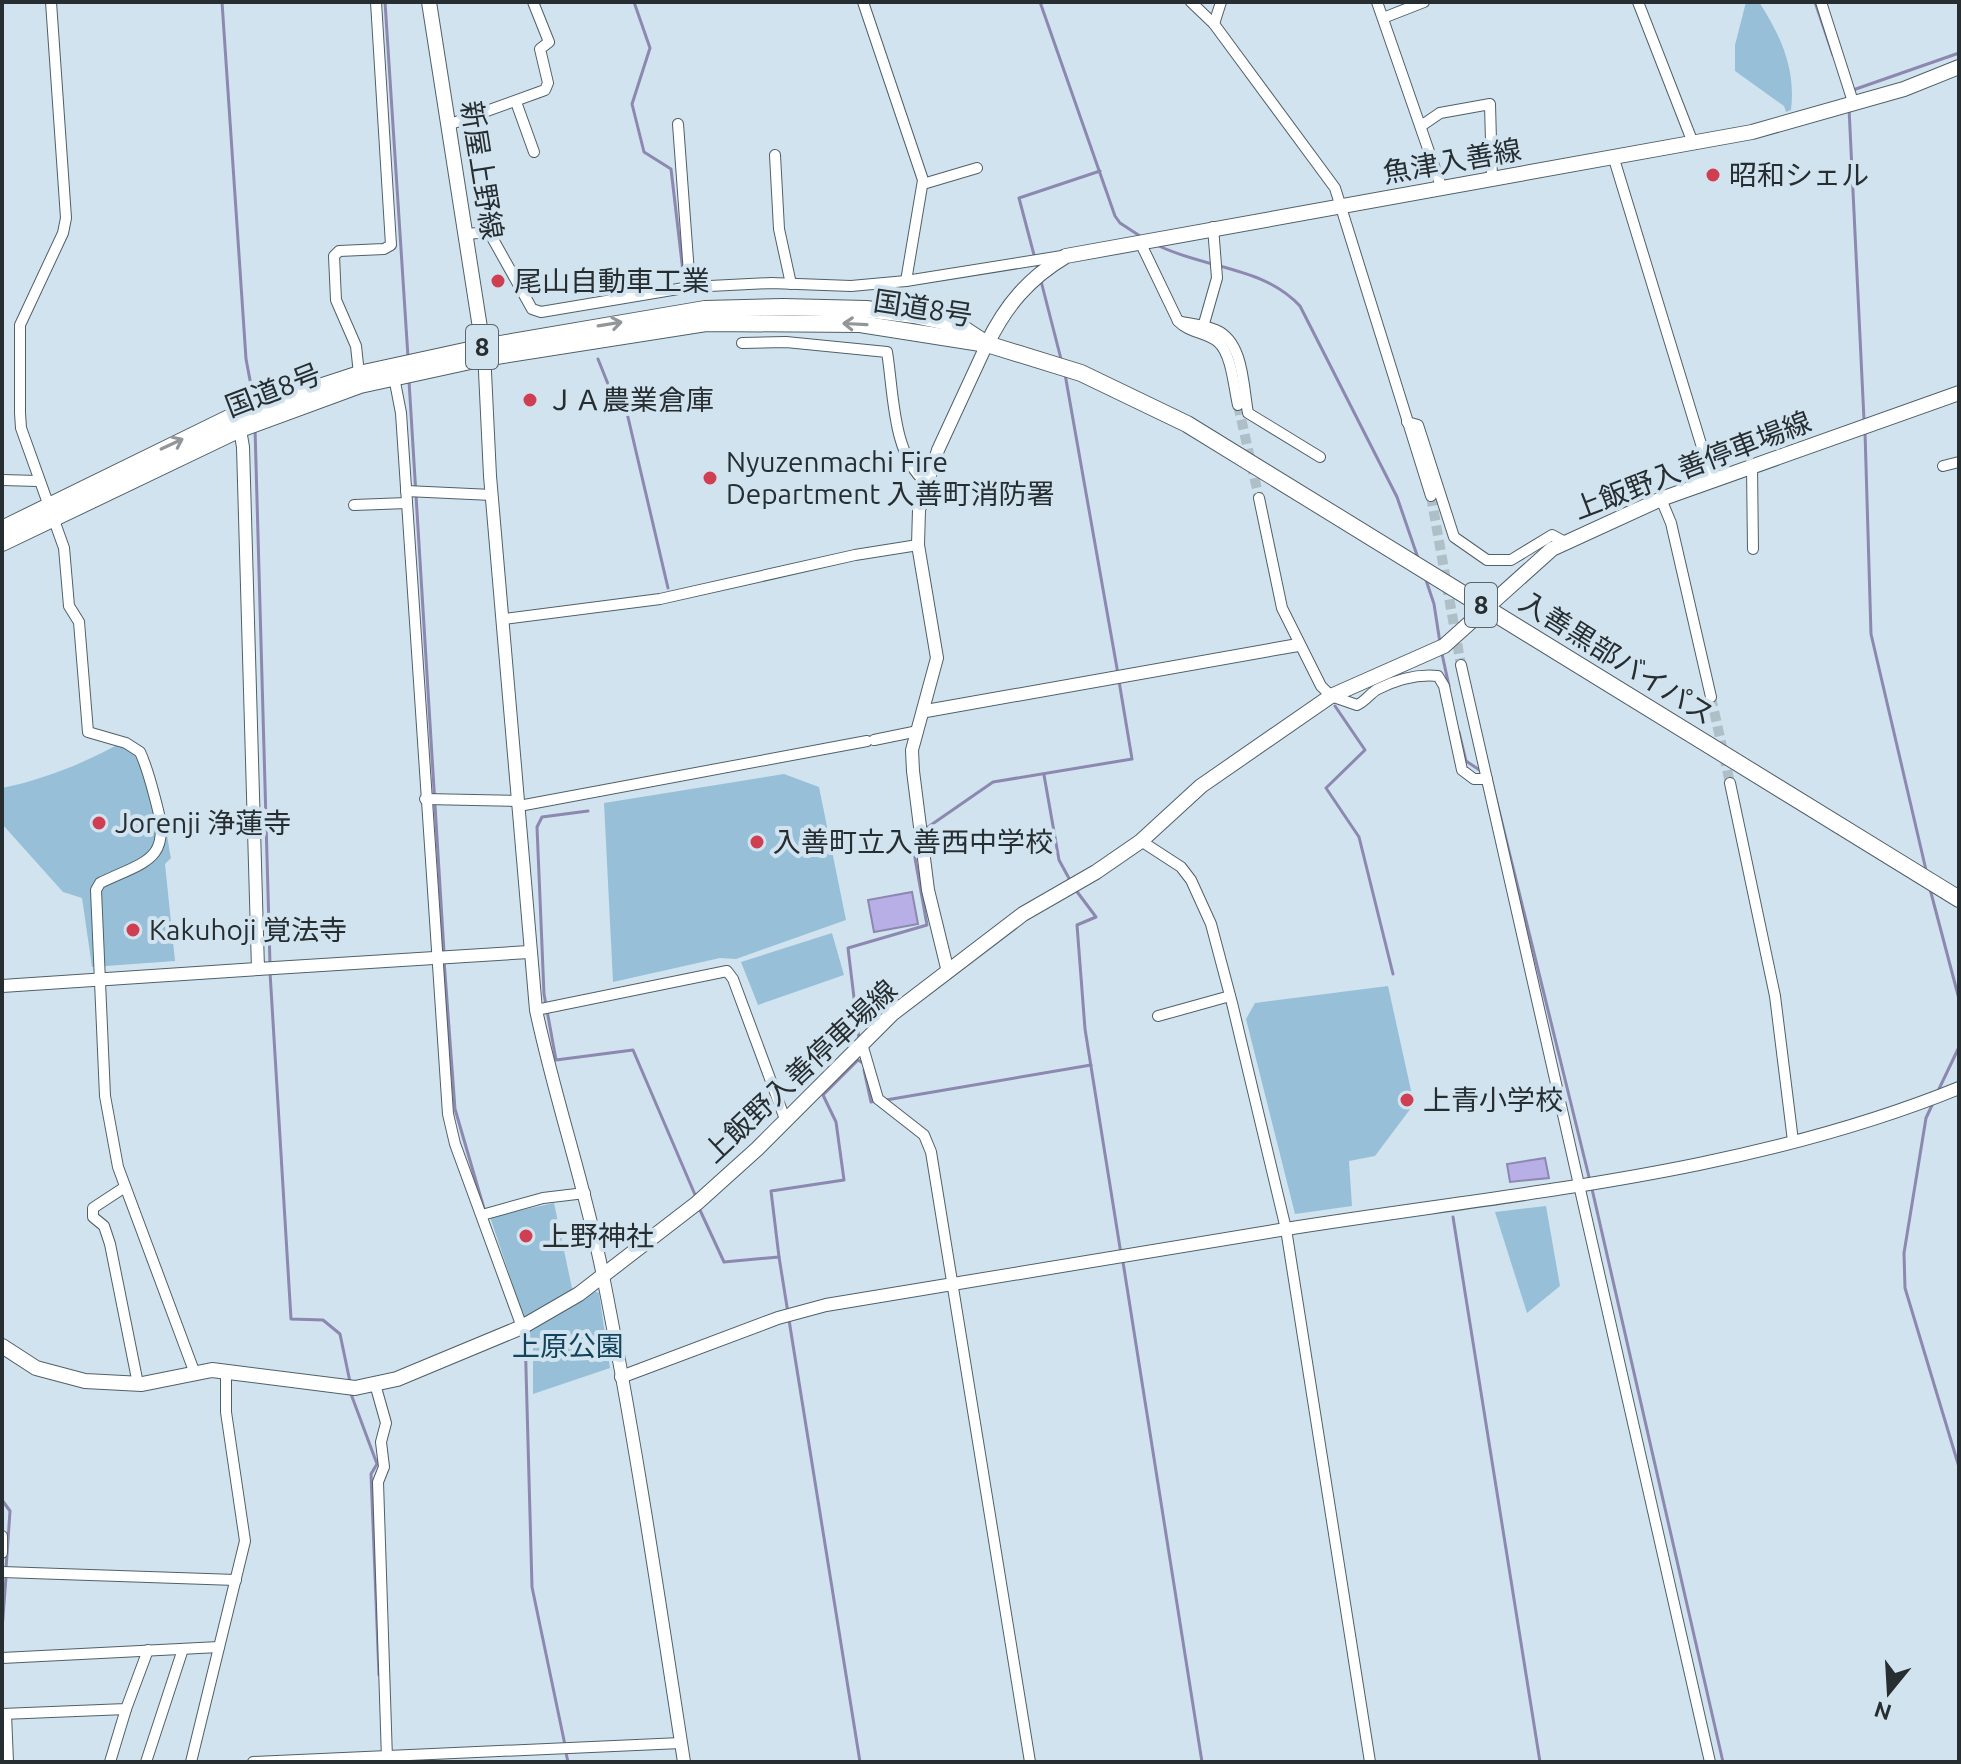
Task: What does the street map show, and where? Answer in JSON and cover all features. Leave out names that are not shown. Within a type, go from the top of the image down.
[{"type":"highway","name":"国道8号","points":[[2,529],[51,510],[238,422],[359,374],[393,372],[705,309],[866,309],[956,324],[987,344]]},
{"type":"highway","name":"入善黒部バイパス","points":[[987,344],[1081,373],[1187,424],[1959,899]]},
{"type":"highway","name":"国道8号","points":[[238,422],[393,372]]},
{"type":"highway","name":"国道8号","points":[[2,543],[51,510]]},
{"type":"main road","name":"新屋上野線","points":[[429,2],[484,352]]},
{"type":"main road","name":"魚津入善線","points":[[987,344],[1017,294],[1040,271],[1066,256],[1213,227],[1693,143],[1854,105],[1959,67]]},
{"type":"main road","name":"上飯野入善停車場線","points":[[2,1346],[36,1368],[58,1376],[138,1384],[194,1371],[226,1370],[342,1388],[409,1375],[522,1327],[603,1276],[721,1182],[892,1014],[1023,914],[1096,872],[1141,841],[1201,786],[1331,696],[1444,646],[1538,559],[1565,542],[1661,499],[1959,393]]},
{"type":"street","points":[[51,2],[66,218],[63,233],[20,325],[21,428],[64,548],[69,606],[79,622],[88,732],[126,743],[140,752],[163,830],[160,847],[144,862],[100,883],[96,890],[98,980],[105,1096],[125,1187],[194,1371]]},
{"type":"street","points":[[359,374],[356,346],[336,300],[334,256],[339,251],[384,249],[391,245],[376,2]]},
{"type":"street","points":[[448,125],[545,90],[548,83],[540,49],[549,42],[533,2]]},
{"type":"street","points":[[863,2],[923,184],[906,281]]},
{"type":"street","points":[[1191,2],[1214,24],[1335,188],[1431,496]]},
{"type":"street","points":[[1214,24],[1221,2]]},
{"type":"street","points":[[1377,2],[1442,189]]},
{"type":"street","points":[[1383,18],[1424,2]]},
{"type":"street","points":[[1638,2],[1693,143]]},
{"type":"street","points":[[1821,2],[1854,105]]},
{"type":"street","points":[[516,102],[534,152]]},
{"type":"street","points":[[1421,126],[1440,113],[1490,104],[1492,180]]},
{"type":"street","points":[[678,124],[690,287]]},
{"type":"street","points":[[775,155],[779,229],[791,284]]},
{"type":"street","points":[[1614,159],[1712,480]]},
{"type":"street","points":[[923,184],[977,168]]},
{"type":"street","points":[[1203,327],[1217,278],[1213,227]]},
{"type":"street","points":[[467,234],[489,232],[532,309],[541,312],[690,287],[851,286],[906,281],[1066,256]]},
{"type":"street","points":[[1140,242],[1178,321],[1185,328],[1219,342],[1225,352],[1238,405]]},
{"type":"street","points":[[1178,321],[1229,338],[1237,352],[1248,413],[1320,457]]},
{"type":"street","points":[[742,343],[786,342],[887,352],[903,452],[910,469],[926,483]]},
{"type":"street","points":[[948,972],[928,890],[912,750],[926,711],[937,658],[918,545],[919,510],[926,483],[987,344]]},
{"type":"street","points":[[484,352],[492,495],[536,1010],[553,1093],[585,1193],[603,1276],[684,1762]]},
{"type":"street","points":[[393,372],[401,413],[435,958],[448,1114],[455,1144],[522,1327]]},
{"type":"street","points":[[238,422],[258,969]]},
{"type":"street","points":[[1407,422],[1418,425],[1454,537],[1487,560],[1511,560],[1552,535],[1565,542]]},
{"type":"street","points":[[1943,466],[1959,462]]},
{"type":"street","points":[[1752,466],[1753,549]]},
{"type":"street","points":[[2,480],[38,481]]},
{"type":"street","points":[[406,491],[492,495]]},
{"type":"street","points":[[1259,498],[1282,608],[1321,686],[1331,696],[1357,705],[1366,701],[1375,690],[1421,674],[1438,676],[1444,686],[1462,770],[1474,779],[1487,779]]},
{"type":"street","points":[[1661,499],[1671,523],[1711,697]]},
{"type":"street","points":[[354,505],[407,503]]},
{"type":"street","points":[[504,619],[660,599],[855,555],[918,545]]},
{"type":"street","points":[[926,711],[1298,645]]},
{"type":"street","points":[[1461,665],[1710,1762]]},
{"type":"street","points":[[425,799],[519,803],[918,731]]},
{"type":"street","points":[[1730,783],[1775,996],[1793,1141]]},
{"type":"street","points":[[1141,841],[1181,867],[1191,880],[1211,924],[1230,996],[1286,1229],[1370,1762]]},
{"type":"street","points":[[2,986],[529,952]]},
{"type":"street","points":[[536,1010],[727,971],[785,1119]]},
{"type":"street","points":[[1158,1016],[1230,996]]},
{"type":"street","points":[[862,1044],[878,1099],[924,1135],[931,1152],[1030,1762]]},
{"type":"street","points":[[621,1377],[778,1318],[826,1305],[1286,1229],[1579,1188],[1857,1126],[1959,1088]]},
{"type":"street","points":[[125,1187],[93,1208],[93,1217],[104,1226],[110,1244],[138,1384]]},
{"type":"street","points":[[482,1215],[543,1198],[585,1193]]},
{"type":"street","points":[[191,1762],[245,1541],[226,1412],[226,1370]]},
{"type":"street","points":[[375,1384],[386,1423],[381,1442],[384,1467],[378,1482],[387,1759]]},
{"type":"street","points":[[2,1536],[2,1553]]},
{"type":"street","points":[[2,1572],[236,1580]]},
{"type":"street","points":[[2,1658],[219,1647]]},
{"type":"street","points":[[146,1762],[183,1649]]},
{"type":"street","points":[[110,1762],[148,1650]]},
{"type":"street","points":[[8,1762],[4,1714],[126,1709]]},
{"type":"street","points":[[253,1762],[499,1756],[681,1743]]},
{"type":"green space","points":[[1746,2],[1759,2],[1785,53],[1792,95],[1791,110],[1786,112],[1784,106],[1735,71],[1735,45]]},
{"type":"green space","points":[[126,740],[146,762],[163,810],[171,858],[165,864],[175,961],[92,967],[82,898],[63,892],[3,825],[2,788],[66,769]]},
{"type":"green space","points":[[784,774],[819,787],[846,920],[736,959],[720,958],[613,982],[604,803]]},
{"type":"green space","points":[[832,933],[844,975],[758,1005],[741,962]]},
{"type":"green space","points":[[1388,986],[1414,1104],[1375,1156],[1349,1161],[1352,1206],[1295,1214],[1246,1019],[1255,1003]]},
{"type":"green space","points":[[554,1203],[573,1293],[525,1321],[490,1217]]},
{"type":"green space","points":[[1546,1206],[1560,1286],[1527,1313],[1495,1212]]},
{"type":"green space","name":"上原公園","points":[[592,1290],[599,1293],[610,1368],[533,1394],[533,1343],[527,1330]]},
{"type":"shaded area","points":[[912,892],[918,924],[874,932],[868,900]]},
{"type":"shaded area","points":[[1545,1158],[1549,1178],[1510,1182],[1507,1164]]},
{"type":"waterway","points":[[222,2],[246,359],[254,401]]},
{"type":"waterway","points":[[385,2],[408,357]]},
{"type":"waterway","points":[[634,2],[650,48],[632,104],[644,152],[671,169],[684,280]]},
{"type":"waterway","points":[[1040,2],[1115,216],[1140,236]]},
{"type":"waterway","points":[[1815,2],[1833,55]]},
{"type":"waterway","points":[[1853,90],[1959,53]]},
{"type":"waterway","points":[[1849,108],[1864,420]]},
{"type":"waterway","points":[[1038,270],[1019,198],[1100,171]]},
{"type":"waterway","points":[[1157,245],[1251,275],[1285,293],[1300,306],[1397,497],[1418,558]]},
{"type":"waterway","points":[[1041,281],[1061,359]]},
{"type":"waterway","points":[[598,359],[612,394],[627,413],[668,588]]},
{"type":"waterway","points":[[1065,374],[1118,674]]},
{"type":"waterway","points":[[409,381],[444,952]]},
{"type":"waterway","points":[[255,428],[270,964]]},
{"type":"waterway","points":[[1865,432],[1871,634],[1926,870]]},
{"type":"waterway","points":[[1426,580],[1434,604],[1440,643]]},
{"type":"waterway","points":[[1442,654],[1449,686]]},
{"type":"waterway","points":[[928,827],[993,782],[1132,759],[1119,681]]},
{"type":"waterway","points":[[1335,706],[1365,750],[1326,788],[1359,837],[1393,974]]},
{"type":"waterway","points":[[1459,732],[1466,761],[1481,771]]},
{"type":"waterway","points":[[1044,775],[1059,860],[1071,882]]},
{"type":"waterway","points":[[1491,778],[1590,1181]]},
{"type":"waterway","points":[[588,811],[542,817],[537,827],[544,994],[556,1060],[633,1050],[696,1197]]},
{"type":"waterway","points":[[859,1039],[848,948],[927,925],[913,847],[914,832]]},
{"type":"waterway","points":[[1075,889],[1096,917],[1077,925],[1085,1029],[1121,1254]]},
{"type":"waterway","points":[[1930,889],[1959,999]]},
{"type":"waterway","points":[[444,960],[455,1109],[485,1212]]},
{"type":"waterway","points":[[270,972],[291,1319],[323,1320],[340,1334],[350,1382]]},
{"type":"waterway","points":[[1938,1091],[1959,1047]]},
{"type":"waterway","points":[[779,1257],[771,1191],[844,1180],[836,1122],[823,1095],[858,1060],[863,1063]]},
{"type":"waterway","points":[[886,1100],[1091,1065]]},
{"type":"waterway","points":[[864,1070],[871,1102],[875,1101]]},
{"type":"waterway","points":[[1934,1101],[1926,1118],[1904,1253],[1905,1288],[1959,1467]]},
{"type":"waterway","points":[[1592,1189],[1723,1762]]},
{"type":"waterway","points":[[699,1208],[724,1262],[779,1257],[788,1313]]},
{"type":"waterway","points":[[1453,1217],[1540,1762]]},
{"type":"waterway","points":[[1123,1262],[1202,1762]]},
{"type":"waterway","points":[[789,1320],[860,1762]]},
{"type":"waterway","points":[[525,1333],[532,1587],[565,1745]]},
{"type":"waterway","points":[[351,1394],[377,1464],[371,1474],[379,1675]]},
{"type":"waterway","points":[[2,1500],[10,1511],[6,1569]]},
{"type":"waterway","points":[[2,1630],[6,1577]]},
{"type":"waterway","points":[[566,1753],[568,1762]]},
{"type":"tunnel","points":[[1238,405],[1259,498]]},
{"type":"tunnel","points":[[1431,496],[1461,665]]},
{"type":"tunnel","points":[[1711,697],[1730,783]]},
{"type":"place","name":"昭和シェル","points":[[1713,175]]},
{"type":"place","name":"尾山自動車工業","points":[[498,281]]},
{"type":"place","name":"ＪＡ農業倉庫","points":[[530,400]]},
{"type":"place","name":"Nyuzenmachi Fire Department 入善町消防署","points":[[710,478]]},
{"type":"place","name":"Jorenji 浄蓮寺","points":[[99,823]]},
{"type":"place","name":"入善町立入善西中学校","points":[[757,842]]},
{"type":"place","name":"Kakuhoji 覚法寺","points":[[133,930]]},
{"type":"place","name":"上青小学校","points":[[1407,1100]]},
{"type":"place","name":"上野神社","points":[[526,1236]]}]
